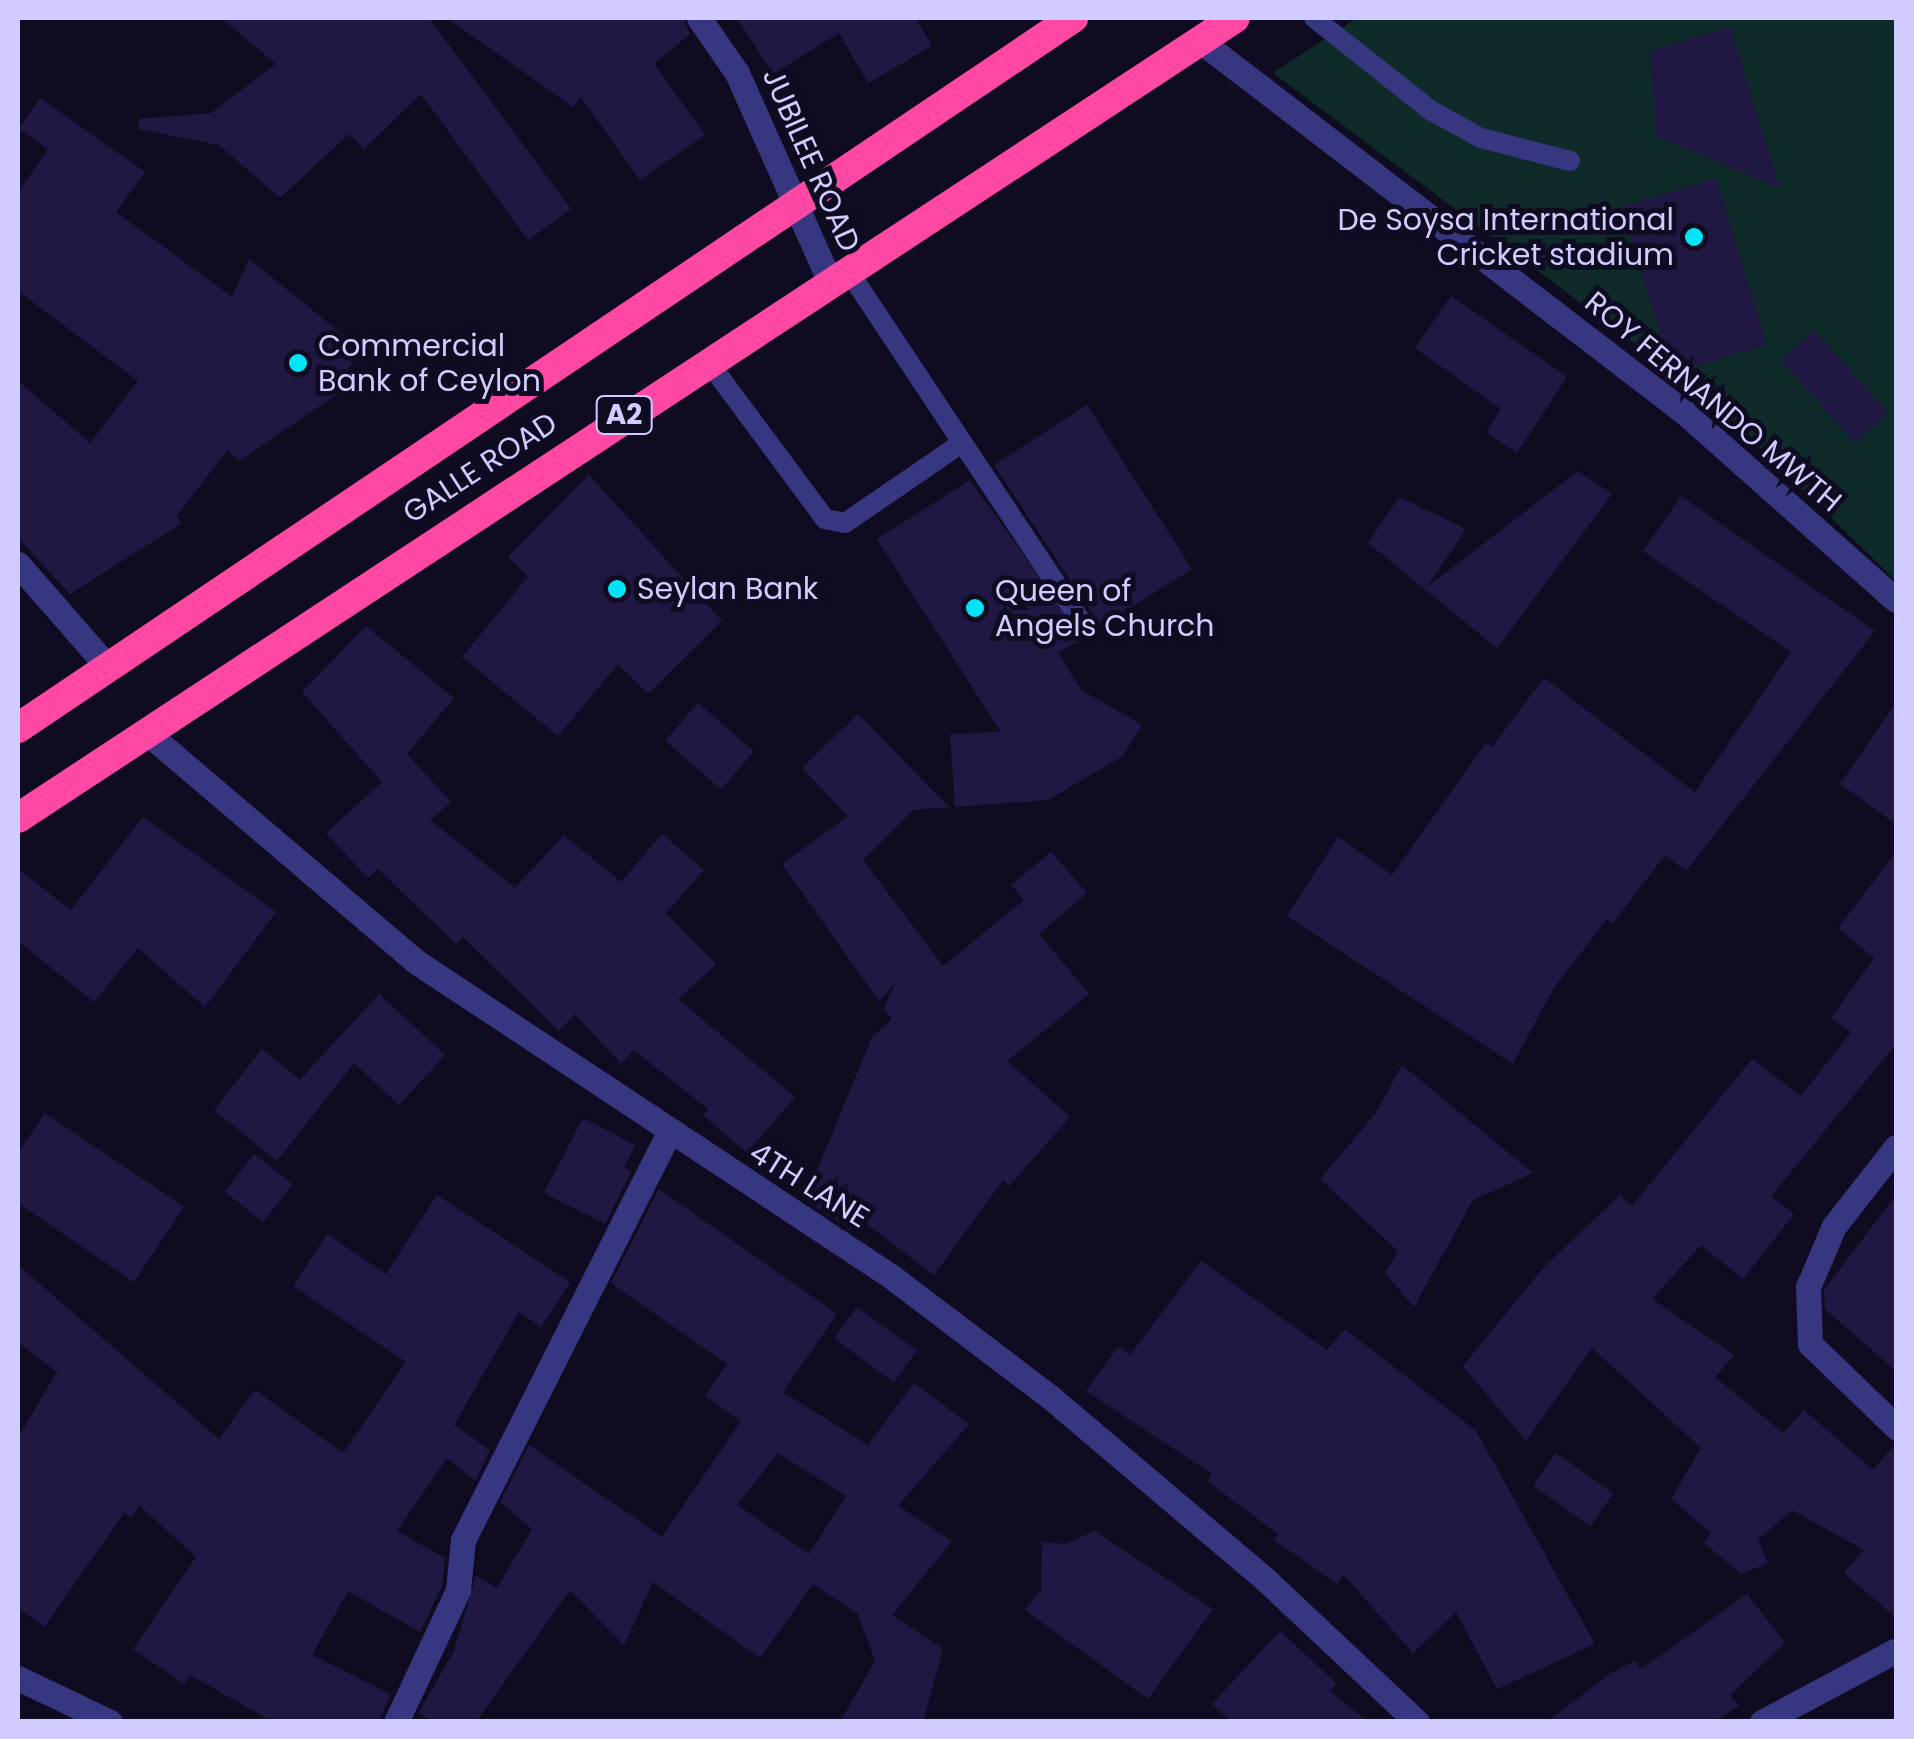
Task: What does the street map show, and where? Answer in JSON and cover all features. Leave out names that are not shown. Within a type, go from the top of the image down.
[{"type":"highway","name":"GALLE ROAD","points":[[18,818],[707,360],[1234,18]]},
{"type":"highway","name":"GALLE ROAD","points":[[18,728],[1054,22]]},
{"type":"street","name":"JUBILEE ROAD","points":[[699,18],[737,73],[790,205],[838,274]]},
{"type":"street","name":"ROY FERNANDO MWTH","points":[[1198,40],[1684,412],[1896,600]]},
{"type":"street","points":[[18,564],[108,667]]},
{"type":"street","name":"4TH LANE","points":[[145,730],[415,960],[668,1134],[892,1277],[1049,1396],[1267,1581],[1417,1722]]},
{"type":"street","points":[[396,1722],[458,1590],[463,1540],[668,1134]]},
{"type":"street","points":[[1896,1147],[1834,1226],[1808,1286],[1810,1344],[1896,1427]]},
{"type":"street","points":[[1762,1722],[1896,1650]]},
{"type":"street","points":[[18,1678],[110,1722]]},
{"type":"lane","points":[[1314,18],[1430,110],[1481,138],[1570,161]]},
{"type":"lane","points":[[838,274],[962,443],[1082,624]]},
{"type":"lane","points":[[707,360],[825,519],[845,523],[962,443]]},
{"type":"green space","name":"De Soysa International Cricket stadium","points":[[1357,18],[1896,18],[1896,581],[1711,400],[1273,73]]},
{"type":"building","points":[[221,18],[429,18],[571,209],[528,240],[421,94],[364,149],[349,134],[280,198],[219,145],[138,129],[139,119],[211,113],[276,64]]},
{"type":"building","points":[[447,18],[683,18],[690,34],[654,64],[705,135],[640,180],[581,97],[573,107]]},
{"type":"building","points":[[737,18],[916,18],[932,46],[868,83],[839,33],[773,74]]},
{"type":"building","points":[[1730,27],[1780,188],[1656,136],[1650,51]]},
{"type":"building","points":[[40,98],[145,172],[116,212],[232,297],[249,259],[362,350],[341,378],[351,385],[240,460],[227,450],[176,517],[182,523],[70,594],[18,538],[18,381],[90,443],[138,381],[18,291],[18,193],[48,149],[19,129]]},
{"type":"building","points":[[1716,178],[1767,344],[1672,373],[1621,207]]},
{"type":"building","points":[[1451,296],[1567,377],[1517,453],[1486,432],[1501,409],[1415,348]]},
{"type":"building","points":[[1814,330],[1888,412],[1855,443],[1781,360]]},
{"type":"building","points":[[1087,405],[1192,569],[1095,630],[1094,616],[994,465]]},
{"type":"building","points":[[1578,471],[1612,494],[1497,648],[1368,543],[1399,497],[1466,529],[1427,587]]},
{"type":"building","name":"Seylan Bank","points":[[589,475],[722,621],[648,694],[618,664],[558,736],[462,657],[528,577],[508,557]]},
{"type":"building","points":[[970,480],[1083,638],[1058,653],[1081,690],[1142,725],[1123,756],[1048,800],[955,807],[950,734],[1001,732],[877,539]]},
{"type":"building","points":[[1681,496],[1875,631],[1686,871],[1665,855],[1613,923],[1607,919],[1553,989],[1513,1064],[1287,916],[1338,837],[1392,875],[1486,743],[1492,747],[1544,678],[1695,792],[1791,652],[1643,551]]},
{"type":"building","points":[[366,626],[454,698],[407,754],[451,802],[430,820],[515,888],[564,835],[621,882],[662,834],[704,870],[666,913],[716,964],[678,999],[795,1097],[747,1153],[703,1115],[708,1109],[634,1050],[621,1064],[575,1014],[559,1031],[463,937],[456,944],[378,869],[368,878],[326,833],[382,782],[302,692]]},
{"type":"building","points":[[698,703],[754,752],[721,789],[665,741]]},
{"type":"building","points":[[1896,703],[1896,824],[1840,784]]},
{"type":"building","points":[[858,714],[949,807],[913,810],[863,860],[943,966],[1024,900],[1011,885],[1051,852],[1087,893],[1039,934],[1089,994],[1007,1061],[1070,1117],[1009,1186],[1003,1180],[934,1275],[859,1218],[851,1230],[805,1200],[872,1037],[892,1019],[884,1008],[895,983],[879,1001],[782,864],[848,816],[802,768]]},
{"type":"building","points":[[143,817],[276,912],[205,1007],[138,948],[94,1002],[18,941],[18,869],[71,910]]},
{"type":"building","points":[[1896,852],[1896,1044],[1771,1196],[1794,1214],[1743,1279],[1701,1245],[1652,1299],[1734,1355],[1715,1377],[1783,1433],[1804,1410],[1873,1470],[1896,1443],[1896,1618],[1844,1573],[1864,1550],[1792,1510],[1758,1540],[1768,1563],[1741,1574],[1704,1543],[1711,1533],[1671,1499],[1701,1448],[1592,1348],[1526,1441],[1463,1366],[1544,1267],[1620,1195],[1632,1206],[1752,1059],[1801,1096],[1851,1032],[1831,1018],[1874,958],[1838,928]]},
{"type":"building","points":[[379,994],[445,1055],[399,1105],[354,1063],[277,1161],[214,1110],[262,1049],[300,1080]]},
{"type":"building","points":[[1402,1065],[1533,1173],[1473,1200],[1414,1307],[1385,1273],[1398,1251],[1320,1179],[1376,1113]]},
{"type":"building","points":[[45,1113],[184,1207],[134,1282],[18,1203],[18,1153]]},
{"type":"building","points":[[583,1118],[635,1145],[624,1167],[631,1172],[605,1224],[544,1193]]},
{"type":"building","points":[[254,1154],[293,1184],[263,1222],[224,1192]]},
{"type":"building","points":[[659,1189],[837,1314],[783,1392],[868,1445],[914,1383],[969,1424],[898,1506],[952,1541],[892,1615],[943,1649],[923,1722],[840,1722],[875,1661],[858,1614],[813,1584],[760,1658],[653,1582],[624,1645],[570,1590],[476,1722],[432,1722],[419,1712],[454,1651],[476,1576],[497,1588],[532,1529],[500,1502],[529,1445],[662,1537],[741,1421],[705,1396],[727,1364],[611,1283]],"holes":[[[778,1453],[846,1496],[809,1554],[737,1505]]]},
{"type":"building","points":[[437,1195],[570,1282],[541,1327],[519,1312],[454,1425],[490,1450],[475,1481],[447,1458],[397,1531],[445,1558],[442,1586],[420,1632],[348,1591],[312,1655],[391,1694],[378,1722],[273,1722],[190,1675],[184,1684],[133,1649],[196,1557],[139,1505],[131,1518],[124,1513],[44,1627],[18,1607],[18,1438],[57,1372],[18,1342],[18,1265],[219,1439],[255,1390],[343,1453],[406,1362],[293,1286],[327,1234],[386,1274]]},
{"type":"building","points":[[1896,1195],[1896,1371],[1825,1309],[1824,1290]]},
{"type":"building","points":[[1201,1261],[1327,1350],[1345,1329],[1476,1431],[1595,1644],[1497,1689],[1456,1612],[1413,1653],[1343,1574],[1337,1584],[1274,1540],[1278,1534],[1207,1481],[1212,1474],[1086,1391],[1118,1347],[1130,1355]]},
{"type":"building","points":[[857,1307],[917,1350],[894,1382],[834,1339]]},
{"type":"building","points":[[1556,1453],[1613,1493],[1590,1526],[1533,1486]]},
{"type":"building","points":[[1094,1531],[1213,1609],[1148,1699],[1025,1610],[1041,1590],[1042,1542],[1066,1544]]},
{"type":"building","points":[[1747,1594],[1785,1643],[1730,1695],[1739,1706],[1713,1722],[1547,1722],[1611,1673],[1635,1661],[1641,1669]]},
{"type":"building","points":[[1280,1631],[1337,1684],[1330,1691],[1368,1722],[1232,1722],[1212,1704]]},
{"type":"place","name":"De Soysa International Cricket stadium","points":[[1694,237]]},
{"type":"place","name":"Commercial Bank of Ceylon","points":[[298,363]]},
{"type":"place","name":"Seylan Bank","points":[[617,589]]},
{"type":"place","name":"Queen of Angels Church","points":[[975,608]]}]
